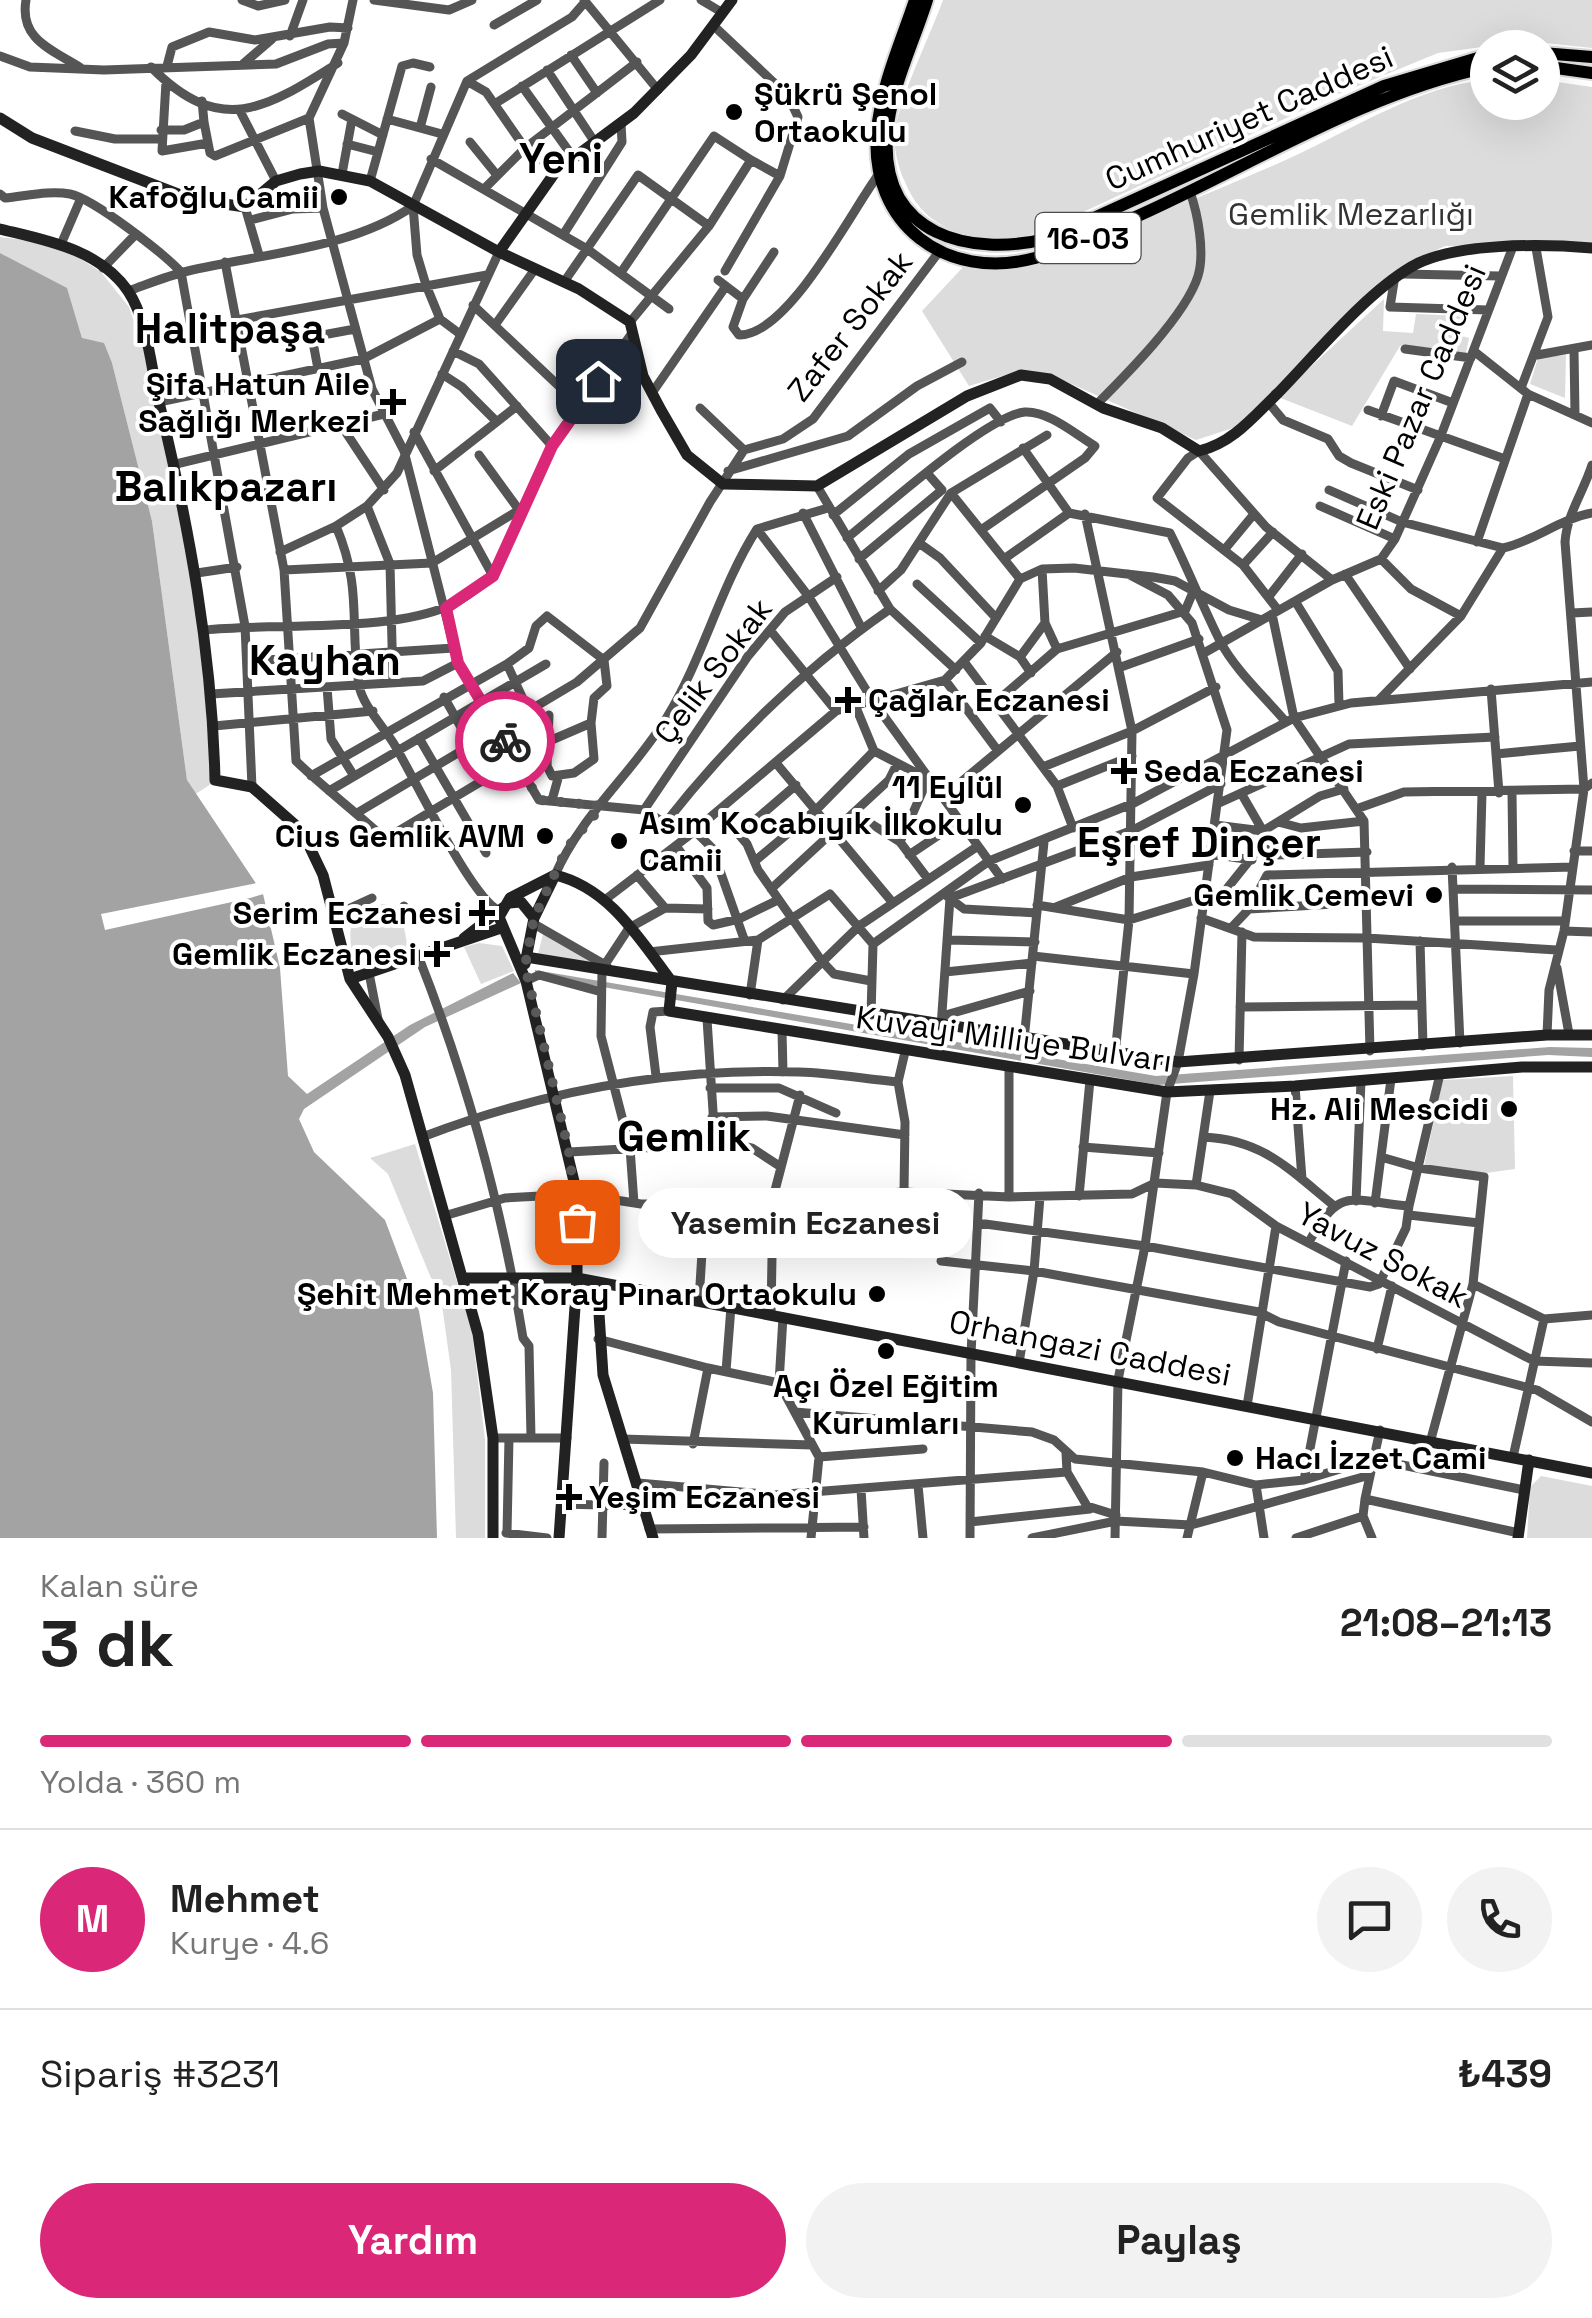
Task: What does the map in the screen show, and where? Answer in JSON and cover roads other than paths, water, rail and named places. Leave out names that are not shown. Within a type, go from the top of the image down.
[{"type":"main road","name":"Cumhuriyet Caddesi","points":[[912,0],[886,137],[896,186],[930,230],[948,239],[993,248],[1050,238],[1384,86],[1470,61]]},
{"type":"main road","name":"Cumhuriyet Caddesi","points":[[927,0],[876,134],[880,172],[892,207],[903,224],[938,253],[972,260],[1034,259],[1190,192],[1359,108],[1434,79],[1470,71]]},
{"type":"main road","points":[[899,66],[935,0]]},
{"type":"main road","points":[[1560,54],[1592,57]]},
{"type":"main road","points":[[1560,68],[1592,72]]},
{"type":"street","points":[[26,0],[25,24],[31,36],[82,69]]},
{"type":"street","points":[[242,0],[258,6],[285,0]]},
{"type":"street","points":[[290,36],[303,0]]},
{"type":"street","points":[[354,0],[338,63],[309,118],[323,208],[364,359],[384,414],[404,451],[458,663],[539,800],[644,810],[712,848],[744,939]]},
{"type":"street","points":[[374,0],[449,10],[472,0]]},
{"type":"street","points":[[494,25],[537,0]]},
{"type":"street","points":[[496,103],[660,0]]},
{"type":"street","points":[[701,0],[724,13]]},
{"type":"street","points":[[280,552],[336,526],[367,506],[398,473],[404,451],[498,252],[523,212],[556,171],[622,124],[658,90],[714,27],[732,0]]},
{"type":"street","points":[[460,334],[440,319],[426,285],[417,255],[413,206],[467,82],[572,17],[585,1],[614,31],[658,90]]},
{"type":"street","points":[[168,66],[172,48],[208,32],[272,39],[330,26],[348,28]]},
{"type":"street","points":[[652,393],[723,279],[780,176],[796,132],[795,105],[714,27]]},
{"type":"street","points":[[243,64],[272,39]]},
{"type":"street","points":[[0,56],[30,67],[82,69],[276,64],[328,44],[344,44]]},
{"type":"street","points":[[571,55],[598,93]]},
{"type":"street","points":[[484,189],[525,148],[638,62]]},
{"type":"street","points":[[151,67],[166,82],[202,101],[240,111],[274,102],[338,63]]},
{"type":"street","points":[[370,180],[402,66],[430,67]]},
{"type":"street","points":[[548,70],[594,141]]},
{"type":"street","points":[[166,82],[162,151],[208,144]]},
{"type":"street","points":[[467,82],[496,103],[525,148],[556,171]]},
{"type":"street","points":[[522,86],[573,158]]},
{"type":"street","points":[[420,128],[431,87]]},
{"type":"street","points":[[202,101],[210,154],[215,156],[253,137],[309,118]]},
{"type":"street","points":[[240,111],[276,181]]},
{"type":"street","points":[[342,174],[347,117],[383,134]]},
{"type":"street","points":[[0,118],[32,138],[191,199],[248,213],[323,208]]},
{"type":"street","points":[[387,120],[442,134]]},
{"type":"street","points":[[75,131],[114,139],[161,135],[204,122]]},
{"type":"street","points":[[563,235],[622,142],[622,124]]},
{"type":"street","points":[[622,271],[714,136],[780,176]]},
{"type":"street","points":[[470,142],[496,174]]},
{"type":"street","points":[[347,144],[378,152]]},
{"type":"street","points":[[431,159],[587,249],[670,309]]},
{"type":"street","points":[[204,630],[392,619],[446,608],[493,576],[519,510],[552,446],[652,296],[709,226],[751,160]]},
{"type":"street","points":[[248,213],[276,181],[319,171],[370,180],[498,252],[564,282],[631,328],[652,393],[687,455],[725,478],[817,486],[894,436],[1006,378],[1034,375],[1050,379],[1097,404],[1162,428],[1199,451],[1254,514],[1332,580]]},
{"type":"street","points":[[774,252],[743,299],[733,328],[740,334],[752,335],[762,330],[788,302],[840,237],[880,172]]},
{"type":"street","points":[[564,282],[638,175],[709,226]]},
{"type":"street","points":[[1097,404],[1160,333],[1198,274],[1197,212],[1190,192]]},
{"type":"street","points":[[0,194],[5,198],[67,194],[81,198],[135,234],[181,272],[246,626],[252,788]]},
{"type":"street","points":[[62,242],[81,198]]},
{"type":"street","points":[[128,291],[181,272],[334,238],[397,218],[413,206]]},
{"type":"street","points":[[248,213],[259,255]]},
{"type":"street","points":[[0,229],[62,242],[128,291],[148,348],[197,573],[214,726],[215,780],[252,788],[302,831],[323,875],[350,978],[396,1052],[425,1136],[478,1334],[493,1438],[494,1535],[547,1538]]},
{"type":"street","points":[[102,268],[135,234]]},
{"type":"street","points":[[1476,542],[1505,460],[1548,313],[1536,248]]},
{"type":"street","name":"Eski Pazar Caddesi","points":[[1204,653],[1332,580],[1382,559],[1440,438],[1512,249],[1592,248]]},
{"type":"street","points":[[1290,720],[1270,596],[1225,548],[1157,498],[1188,458],[1244,428],[1398,278],[1434,257],[1512,249]]},
{"type":"street","name":"Zafer Sokak","points":[[744,450],[783,439],[813,418],[938,253]]},
{"type":"street","points":[[224,262],[284,570],[296,762],[385,839],[547,742],[591,723]]},
{"type":"street","points":[[495,325],[536,268]]},
{"type":"street","points":[[237,320],[487,275]]},
{"type":"street","points":[[1398,278],[1500,276]]},
{"type":"street","points":[[1398,278],[1390,307],[1488,310]]},
{"type":"street","points":[[723,279],[743,299]]},
{"type":"street","points":[[474,305],[580,406]]},
{"type":"street","points":[[160,402],[364,359],[440,319]]},
{"type":"street","points":[[318,368],[312,337],[355,329]]},
{"type":"street","points":[[1537,355],[1592,345]]},
{"type":"street","points":[[1406,349],[1473,355],[1524,391],[1592,423]]},
{"type":"street","points":[[1574,349],[1574,415]]},
{"type":"street","points":[[453,351],[479,364],[552,446]]},
{"type":"street","points":[[725,478],[848,436],[917,386],[962,362]]},
{"type":"street","points":[[442,374],[462,387],[496,421]]},
{"type":"street","points":[[1381,416],[1394,381],[1453,404]]},
{"type":"street","points":[[1268,402],[1284,420],[1328,439],[1339,456],[1350,463],[1418,490]]},
{"type":"street","points":[[434,471],[517,406]]},
{"type":"street","points":[[357,813],[500,731],[604,660],[640,628],[744,450],[700,408]]},
{"type":"street","points":[[523,968],[533,925],[575,836],[665,720],[697,664],[758,529],[803,513],[831,511],[910,454],[990,408],[1001,422]]},
{"type":"street","points":[[1368,410],[1505,460]]},
{"type":"street","points":[[848,538],[927,473],[1001,422],[1023,412],[1040,414],[1095,446],[1049,484],[981,530]]},
{"type":"street","points":[[176,464],[384,414]]},
{"type":"street","points":[[341,425],[384,490]]},
{"type":"street","points":[[414,432],[493,576]]},
{"type":"street","points":[[878,591],[901,570],[951,493],[1047,435]]},
{"type":"street","points":[[1023,448],[1069,513]]},
{"type":"street","points":[[479,455],[519,510]]},
{"type":"street","points":[[1547,1035],[1549,990],[1588,786],[1573,682],[1572,613],[1565,561],[1567,518],[1581,500],[1592,466]]},
{"type":"street","points":[[859,559],[942,490],[927,473]]},
{"type":"street","points":[[817,486],[890,610],[996,702],[1057,786],[1073,828]]},
{"type":"street","points":[[1329,490],[1402,522],[1503,548],[1518,545],[1567,518],[1592,513]]},
{"type":"street","points":[[951,493],[1020,578]]},
{"type":"street","points":[[367,506],[390,564],[392,683]]},
{"type":"street","points":[[1320,506],[1395,538]]},
{"type":"street","points":[[284,570],[432,563],[519,510]]},
{"type":"street","points":[[803,513],[862,628]]},
{"type":"street","points":[[1004,559],[1069,513],[1170,533],[1193,592],[1208,610],[1221,643],[1290,720],[1358,808],[1364,822],[1370,1051]]},
{"type":"street","points":[[1085,514],[1132,731],[1134,803],[1129,920],[1114,1054]]},
{"type":"street","points":[[1225,548],[1254,514]]},
{"type":"street","points":[[336,526],[353,566],[358,686],[416,778],[482,897],[500,912],[503,930],[523,968],[569,1152],[577,1194],[577,1278],[558,1538]]},
{"type":"street","points":[[758,529],[808,597],[873,701],[1002,879]]},
{"type":"street","points":[[1244,566],[1273,532]]},
{"type":"street","points":[[918,542],[940,558],[996,618]]},
{"type":"street","points":[[1379,700],[1461,616],[1503,548]]},
{"type":"street","points":[[1270,596],[1302,554]]},
{"type":"street","points":[[1382,559],[1410,589],[1461,616]]},
{"type":"street","points":[[197,573],[237,567]]},
{"type":"street","points":[[1042,570],[1046,623],[1058,649]]},
{"type":"street","points":[[606,900],[836,711],[945,680],[983,639],[1020,578],[1042,570],[1098,570],[1175,581],[1246,618],[1262,620]]},
{"type":"street","points":[[1115,1538],[1118,1380],[1194,974],[1227,730],[1204,653],[1184,611],[1152,583],[1128,574]]},
{"type":"street","points":[[1345,574],[1410,669]]},
{"type":"street","name":"Çelik Sokak","points":[[644,810],[770,630],[785,612],[837,576]]},
{"type":"street","points":[[918,584],[983,639],[1020,657],[1032,673]]},
{"type":"street","points":[[996,702],[1058,649],[1184,611],[1193,592]]},
{"type":"street","points":[[1294,601],[1338,670],[1339,705]]},
{"type":"street","points":[[666,822],[706,772],[808,675],[862,628],[890,610]]},
{"type":"street","points":[[1572,613],[1592,612]]},
{"type":"street","points":[[311,776],[470,681],[507,664],[530,648],[536,626],[547,616],[604,660],[607,686],[594,698],[591,723],[594,760],[574,773],[552,776],[546,766],[549,716]]},
{"type":"street","points":[[1020,657],[1046,623]]},
{"type":"street","points":[[770,630],[836,711]]},
{"type":"street","points":[[1120,667],[1199,640]]},
{"type":"street","points":[[249,661],[454,648]]},
{"type":"street","points":[[943,796],[1117,652]]},
{"type":"street","points":[[211,694],[424,680],[458,663]]},
{"type":"street","points":[[507,664],[529,712]]},
{"type":"street","points":[[329,791],[546,664]]},
{"type":"street","points":[[945,680],[998,751]]},
{"type":"street","points":[[873,944],[989,862],[1134,803],[1225,751],[1290,720],[1339,705],[1592,682]]},
{"type":"street","points":[[327,687],[331,739],[354,776]]},
{"type":"street","points":[[1043,767],[1132,731],[1216,687]]},
{"type":"street","points":[[1491,689],[1499,793]]},
{"type":"street","points":[[444,697],[490,779]]},
{"type":"street","points":[[855,705],[874,751],[928,778]]},
{"type":"street","points":[[214,726],[373,711]]},
{"type":"street","points":[[1217,804],[1349,744],[1495,737]]},
{"type":"street","points":[[419,738],[486,853]]},
{"type":"street","points":[[1496,754],[1580,746]]},
{"type":"street","points":[[754,860],[817,809],[874,751]]},
{"type":"street","points":[[1057,786],[1132,756]]},
{"type":"street","points":[[776,763],[836,830],[893,903]]},
{"type":"street","points":[[771,889],[854,813],[864,798],[888,780],[897,764]]},
{"type":"street","points":[[552,800],[560,775]]},
{"type":"street","points":[[900,842],[928,778]]},
{"type":"street","points":[[947,894],[1002,879],[1132,830],[1221,784]]},
{"type":"street","points":[[739,834],[796,785]]},
{"type":"street","points":[[1358,808],[1404,792],[1499,793],[1588,786]]},
{"type":"street","points":[[1214,825],[1263,831],[1320,796],[1344,790]]},
{"type":"street","points":[[1512,792],[1513,867]]},
{"type":"street","points":[[947,894],[964,910],[1053,908],[1129,920],[1225,890],[1261,846],[1263,831],[1241,793]]},
{"type":"street","points":[[1480,867],[1482,793]]},
{"type":"street","points":[[719,811],[739,834],[778,900],[821,960],[834,974],[871,981]]},
{"type":"street","points":[[854,813],[900,842],[928,879]]},
{"type":"street","points":[[909,856],[961,820]]},
{"type":"street","points":[[1278,822],[1302,828],[1364,822]]},
{"type":"street","points":[[1024,1040],[1044,842]]},
{"type":"street","points":[[676,846],[707,888],[708,921],[714,925],[739,919],[778,900]]},
{"type":"street","points":[[783,1000],[859,926],[978,846]]},
{"type":"street","points":[[1261,846],[1276,856],[1366,852]]},
{"type":"street","points":[[1574,850],[1592,851]]},
{"type":"street","points":[[1053,908],[1130,877],[1210,860],[1252,860]]},
{"type":"street","points":[[1239,1060],[1236,930],[1267,874],[1573,866]]},
{"type":"street","points":[[1452,867],[1460,1043]]},
{"type":"street","points":[[500,912],[510,898],[556,875],[587,886],[606,900],[650,952],[670,997]]},
{"type":"street","points":[[637,875],[665,908]]},
{"type":"street","points":[[1454,890],[1592,890]]},
{"type":"street","points":[[650,952],[758,940],[830,894],[873,944],[870,1015]]},
{"type":"street","points":[[947,894],[942,1021],[1030,991]]},
{"type":"street","points":[[334,915],[372,898]]},
{"type":"street","points":[[457,944],[509,903],[522,902],[533,925],[603,976]]},
{"type":"street","points":[[1249,909],[1368,902]]},
{"type":"street","points":[[634,1203],[630,1148],[601,1036],[603,976],[629,928],[665,908],[708,909]]},
{"type":"street","points":[[1201,918],[1254,937],[1367,938],[1557,950]]},
{"type":"street","points":[[1456,920],[1564,926],[1592,932]]},
{"type":"street","points":[[350,978],[503,930],[516,938],[533,925]]},
{"type":"street","points":[[474,938],[496,940],[523,968],[539,975],[603,976]]},
{"type":"street","points":[[750,994],[758,940]]},
{"type":"street","points":[[947,940],[1035,942]]},
{"type":"street","points":[[1420,941],[1424,1046]]},
{"type":"street","points":[[419,958],[446,1022],[496,1200],[523,1338],[529,1346],[531,1438]]},
{"type":"street","points":[[945,972],[1032,960],[1194,974]]},
{"type":"street","points":[[1556,962],[1568,1034]]},
{"type":"street","points":[[523,968],[603,976],[670,997]]},
{"type":"street","points":[[369,973],[379,1022]]},
{"type":"street","name":"Kuvayi Milliye Bulvarı","points":[[670,997],[750,994],[870,1015],[942,1021],[1024,1040],[1114,1054],[1210,1091],[1554,1065],[1592,1067]]},
{"type":"street","points":[[656,1076],[650,1028],[654,1012],[670,997]]},
{"type":"street","name":"Kuvayi Milliye Bulvarı","points":[[670,997],[707,1019],[1090,1080],[1172,1077],[1239,1060],[1547,1035],[1592,1035]]},
{"type":"street","points":[[1240,1007],[1422,1005]]},
{"type":"street","points":[[707,1019],[714,1142]]},
{"type":"street","points":[[782,1032],[783,1072]]},
{"type":"street","points":[[904,1192],[905,1135],[898,1082],[905,1052]]},
{"type":"street","points":[[1009,1068],[1009,1197]]},
{"type":"street","points":[[425,1136],[473,1118],[556,1096],[656,1076],[783,1072],[898,1082]]},
{"type":"street","points":[[978,1223],[1145,1246],[1374,1287],[1381,1279],[1409,1211],[1440,1074]]},
{"type":"street","points":[[1375,1203],[1391,1079]]},
{"type":"street","points":[[1079,1196],[1090,1080]]},
{"type":"street","points":[[1356,1201],[1361,1081]]},
{"type":"street","points":[[1295,1086],[1302,1179]]},
{"type":"street","points":[[710,1088],[778,1088],[836,1113]]},
{"type":"street","points":[[1196,1185],[1210,1091]]},
{"type":"street","points":[[800,1095],[774,1198],[773,1238],[779,1383],[819,1457],[812,1532]]},
{"type":"street","points":[[712,1117],[793,1120],[905,1135]]},
{"type":"street","points":[[1204,1138],[1236,1139],[1264,1151],[1333,1205]]},
{"type":"street","points":[[569,1152],[714,1142],[752,1148],[780,1167]]},
{"type":"street","points":[[1083,1147],[1159,1153]]},
{"type":"street","points":[[1381,1157],[1420,1168],[1484,1177],[1473,1284],[1431,1440]]},
{"type":"street","name":"Yavuz Sokak","points":[[444,1216],[496,1200],[577,1194],[634,1203],[706,1204],[904,1192],[1009,1197],[1132,1194],[1155,1184],[1196,1185],[1232,1194],[1276,1226],[1534,1361],[1592,1363]]},
{"type":"street","points":[[970,1538],[971,1354],[980,1193]]},
{"type":"street","points":[[1019,1363],[1034,1271],[1040,1196]]},
{"type":"street","points":[[1309,1242],[1340,1200],[1479,1223]]},
{"type":"street","points":[[699,1301],[706,1204]]},
{"type":"street","points":[[1247,1406],[1259,1312],[1276,1226]]},
{"type":"street","points":[[773,1238],[830,1244]]},
{"type":"street","points":[[941,1261],[1034,1271],[1259,1312],[1279,1322],[1528,1388],[1559,1399],[1592,1422]]},
{"type":"street","points":[[1304,1480],[1346,1262]]},
{"type":"street","name":"Orhangazi Caddesi","points":[[462,1278],[577,1278],[1592,1473]]},
{"type":"street","points":[[596,1283],[603,1375],[651,1533],[864,1532],[861,1489]]},
{"type":"street","points":[[1473,1284],[1544,1320],[1592,1315]]},
{"type":"street","points":[[1376,1349],[1392,1286]]},
{"type":"street","points":[[726,1371],[731,1307]]},
{"type":"street","points":[[1513,1457],[1544,1320]]},
{"type":"street","points":[[598,1339],[779,1383]]},
{"type":"street","points":[[693,1444],[708,1368]]},
{"type":"street","points":[[795,1412],[1032,1432],[1054,1440],[1075,1458],[1203,1472],[1256,1485],[1304,1480],[1373,1459],[1524,1490]]},
{"type":"street","points":[[1372,1538],[1364,1516],[1365,1499],[1380,1430]]},
{"type":"street","points":[[493,1438],[567,1438]]},
{"type":"street","points":[[508,1533],[510,1438]]},
{"type":"street","points":[[624,1439],[812,1445]]},
{"type":"street","points":[[819,1457],[923,1450]]},
{"type":"street","points":[[1066,1453],[1067,1472],[1090,1509]]},
{"type":"street","points":[[1365,1499],[1519,1535],[1529,1460]]},
{"type":"street","points":[[602,1538],[604,1462]]},
{"type":"street","points":[[638,1483],[774,1495],[1067,1472]]},
{"type":"street","points":[[1187,1538],[1203,1472]]},
{"type":"street","points":[[970,1522],[1090,1509],[1116,1518],[1191,1525],[1370,1475]]},
{"type":"street","points":[[918,1485],[924,1538]]},
{"type":"street","points":[[1256,1485],[1264,1538]]},
{"type":"street","points":[[561,1504],[642,1506]]},
{"type":"street","points":[[1296,1538],[1364,1516]]},
{"type":"street","points":[[1032,1538],[1116,1518]]},
{"type":"place","name":"Şükrü Şenol Ortaokulu","points":[[734,112]]},
{"type":"place","name":"Kafoğlu Camii","points":[[339,197]]},
{"type":"place","name":"Şifa Hatun Aile Sağlığı Merkezi","points":[[393,402]]},
{"type":"place","name":"Çağlar Eczanesi","points":[[848,700]]},
{"type":"place","name":"Seda Eczanesi","points":[[1124,771]]},
{"type":"place","name":"11 Eylül İlkokulu","points":[[1023,805]]},
{"type":"place","name":"Cius Gemlik AVM","points":[[545,836]]},
{"type":"place","name":"Asım Kocabıyık Camii","points":[[619,841]]},
{"type":"place","name":"Gemlik Cemevi","points":[[1434,895]]},
{"type":"place","name":"Serim Eczanesi","points":[[482,913]]},
{"type":"place","name":"Gemlik Eczanesi","points":[[437,954]]},
{"type":"place","name":"Hz. Ali Mescidi","points":[[1509,1109]]},
{"type":"place","name":"Yasemin Eczanesi","points":[[577,1222]]},
{"type":"place","name":"Şehit Mehmet Koray Pınar Ortaokulu","points":[[877,1294]]},
{"type":"place","name":"Açı Özel Eğitim Kurumları","points":[[886,1351]]},
{"type":"place","name":"Hacı İzzet Cami","points":[[1235,1458]]},
{"type":"place","name":"Yeşim Eczanesi","points":[[569,1497]]},
{"type":"district","name":"Yeni","points":[[561,158]]},
{"type":"district","name":"Halitpaşa","points":[[230,328]]},
{"type":"district","name":"Balıkpazarı","points":[[226,486]]},
{"type":"district","name":"Kayhan","points":[[325,660]]},
{"type":"district","name":"Eşref Dinçer","points":[[1199,842]]},
{"type":"district","name":"Gemlik","points":[[684,1136]]},
{"type":"park label","name":"Gemlik Mezarlığı","points":[[1351,214]]}]
